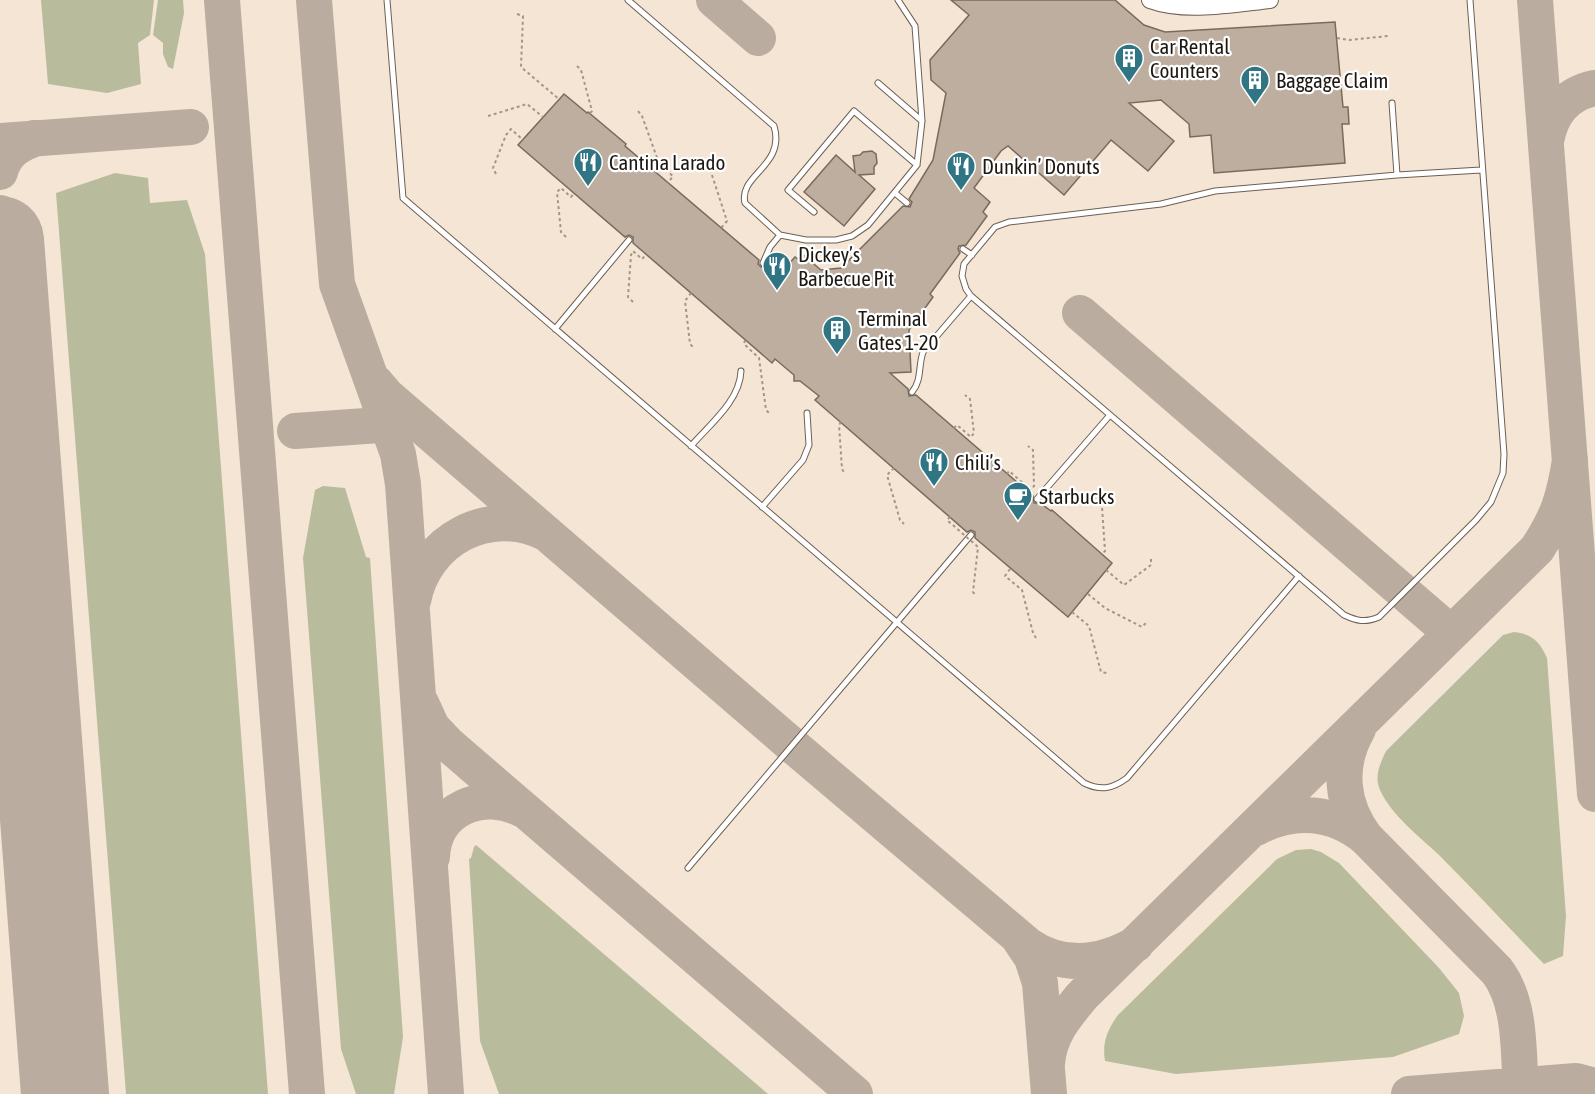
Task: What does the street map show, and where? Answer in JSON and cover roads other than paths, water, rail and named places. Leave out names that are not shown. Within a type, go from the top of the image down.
[{"type":"main road","points":[[1150,0],[1165,6],[1193,7],[1270,0]]},
{"type":"lane","points":[[387,0],[403,198],[1084,783],[1095,789],[1105,789],[1117,786],[1127,778],[1299,576]]},
{"type":"lane","points":[[628,0],[774,126],[777,138],[775,150],[769,161],[748,185],[743,196],[745,203],[780,235],[806,240],[836,240],[852,236],[868,225],[916,165],[922,121],[915,26],[898,0]]},
{"type":"lane","points":[[1470,0],[1504,454],[1503,473],[1491,502],[1476,520],[1379,617],[1369,621],[1357,621],[1344,615],[971,296],[962,276],[964,264],[995,227],[1009,222],[1161,204],[1215,191],[1481,170]]},
{"type":"lane","points":[[878,83],[922,121]]},
{"type":"lane","points":[[1392,103],[1397,175]]},
{"type":"lane","points":[[814,212],[788,190],[854,111],[916,165]]},
{"type":"lane","points":[[895,193],[907,203]]},
{"type":"lane","points":[[763,263],[770,247],[780,235]]},
{"type":"lane","points":[[555,329],[629,240]]},
{"type":"lane","points":[[963,249],[972,255]]},
{"type":"lane","points":[[912,392],[920,378],[919,363],[923,352],[971,296]]},
{"type":"lane","points":[[691,446],[732,399],[741,384],[741,371]]},
{"type":"lane","points":[[762,507],[803,460],[809,445],[807,413]]},
{"type":"lane","points":[[1036,499],[1110,415]]},
{"type":"lane","points":[[688,868],[971,535]]},
{"type":"place","name":"Car Rental Counters","points":[[1129,84]]},
{"type":"place","name":"Baggage Claim","points":[[1255,106]]},
{"type":"place","name":"Cantina Larado","points":[[588,188]]},
{"type":"place","name":"Dunkin’ Donuts","points":[[961,192]]},
{"type":"place","name":"Dickey’s Barbecue Pit","points":[[777,292]]},
{"type":"place","name":"Terminal Gates 1-20","points":[[837,356]]},
{"type":"place","name":"Chili’s","points":[[934,488]]},
{"type":"place","name":"Starbucks","points":[[1018,522]]}]
